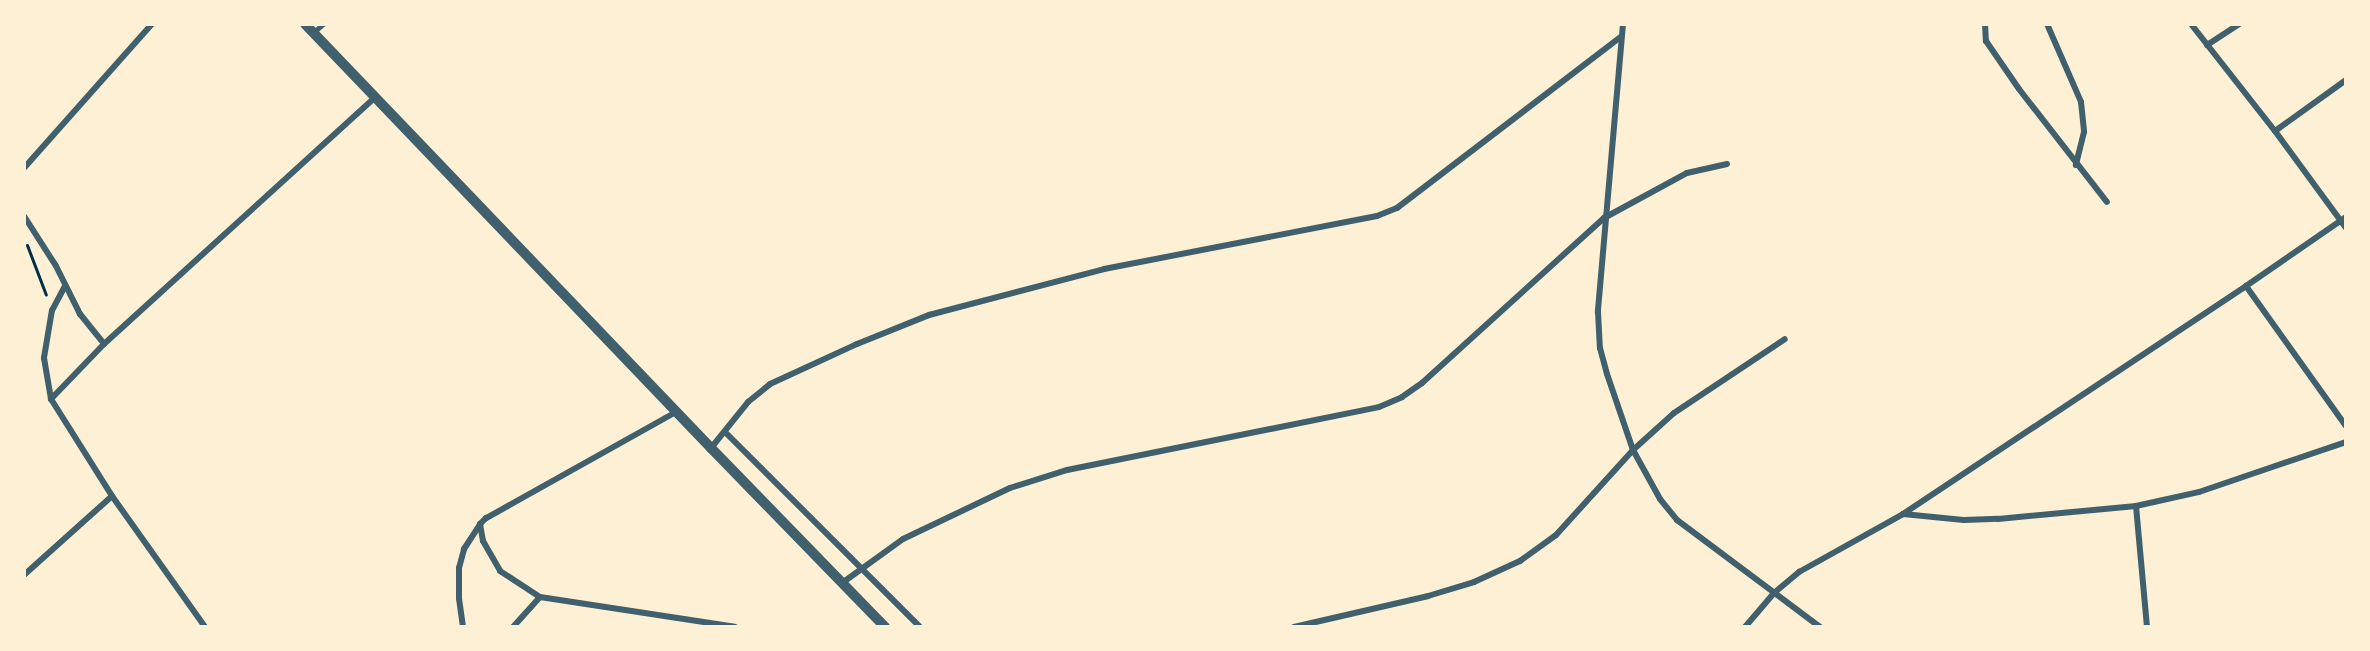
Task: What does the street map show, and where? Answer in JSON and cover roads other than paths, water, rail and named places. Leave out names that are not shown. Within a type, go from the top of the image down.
[{"type":"street","points":[[24,168],[152,24]]},
{"type":"street","points":[[305,24],[885,627]]},
{"type":"street","points":[[1623,24],[1604,218],[1597,320],[1600,348],[1633,450],[1660,499],[1677,520],[1820,627]]},
{"type":"street","points":[[1985,24],[1986,41],[2076,165],[2108,202]]},
{"type":"street","points":[[2047,24],[2080,102],[2084,132],[2076,165]]},
{"type":"street","points":[[2191,24],[2343,219],[2346,228]]},
{"type":"street","points":[[2207,45],[2239,24]]},
{"type":"street","points":[[711,448],[748,402],[770,384],[857,344],[929,315],[1104,269],[1377,216],[1397,208],[1621,37]]},
{"type":"street","points":[[2275,131],[2346,80]]},
{"type":"street","points":[[51,399],[104,344],[376,97]]},
{"type":"street","points":[[842,583],[861,567],[903,539],[1010,488],[1067,470],[1379,407],[1402,397],[1422,383],[1604,218],[1687,173],[1727,164]]},
{"type":"street","points":[[24,216],[48,252],[80,314],[104,344]]},
{"type":"street","points":[[1745,627],[1774,593],[1799,572],[1902,514],[2343,219]]},
{"type":"street","points":[[65,286],[52,310],[44,358],[51,399],[112,496],[205,627]]},
{"type":"street","points":[[2246,286],[2346,426]]},
{"type":"street","points":[[1294,627],[1428,596],[1474,582],[1520,561],[1556,535],[1633,450],[1674,413],[1785,339]]},
{"type":"street","points":[[463,627],[459,598],[459,568],[464,549],[480,524],[507,504],[676,412]]},
{"type":"street","points":[[725,432],[920,627]]},
{"type":"street","points":[[1902,514],[1964,520],[1998,519],[2136,506],[2199,492],[2346,442]]},
{"type":"street","points":[[24,575],[112,496]]},
{"type":"street","points":[[2136,506],[2147,627]]},
{"type":"street","points":[[480,524],[483,541],[500,571],[540,597],[735,627]]},
{"type":"street","points":[[513,627],[540,597]]},
{"type":"lane","points":[[314,32],[323,24]]}]
